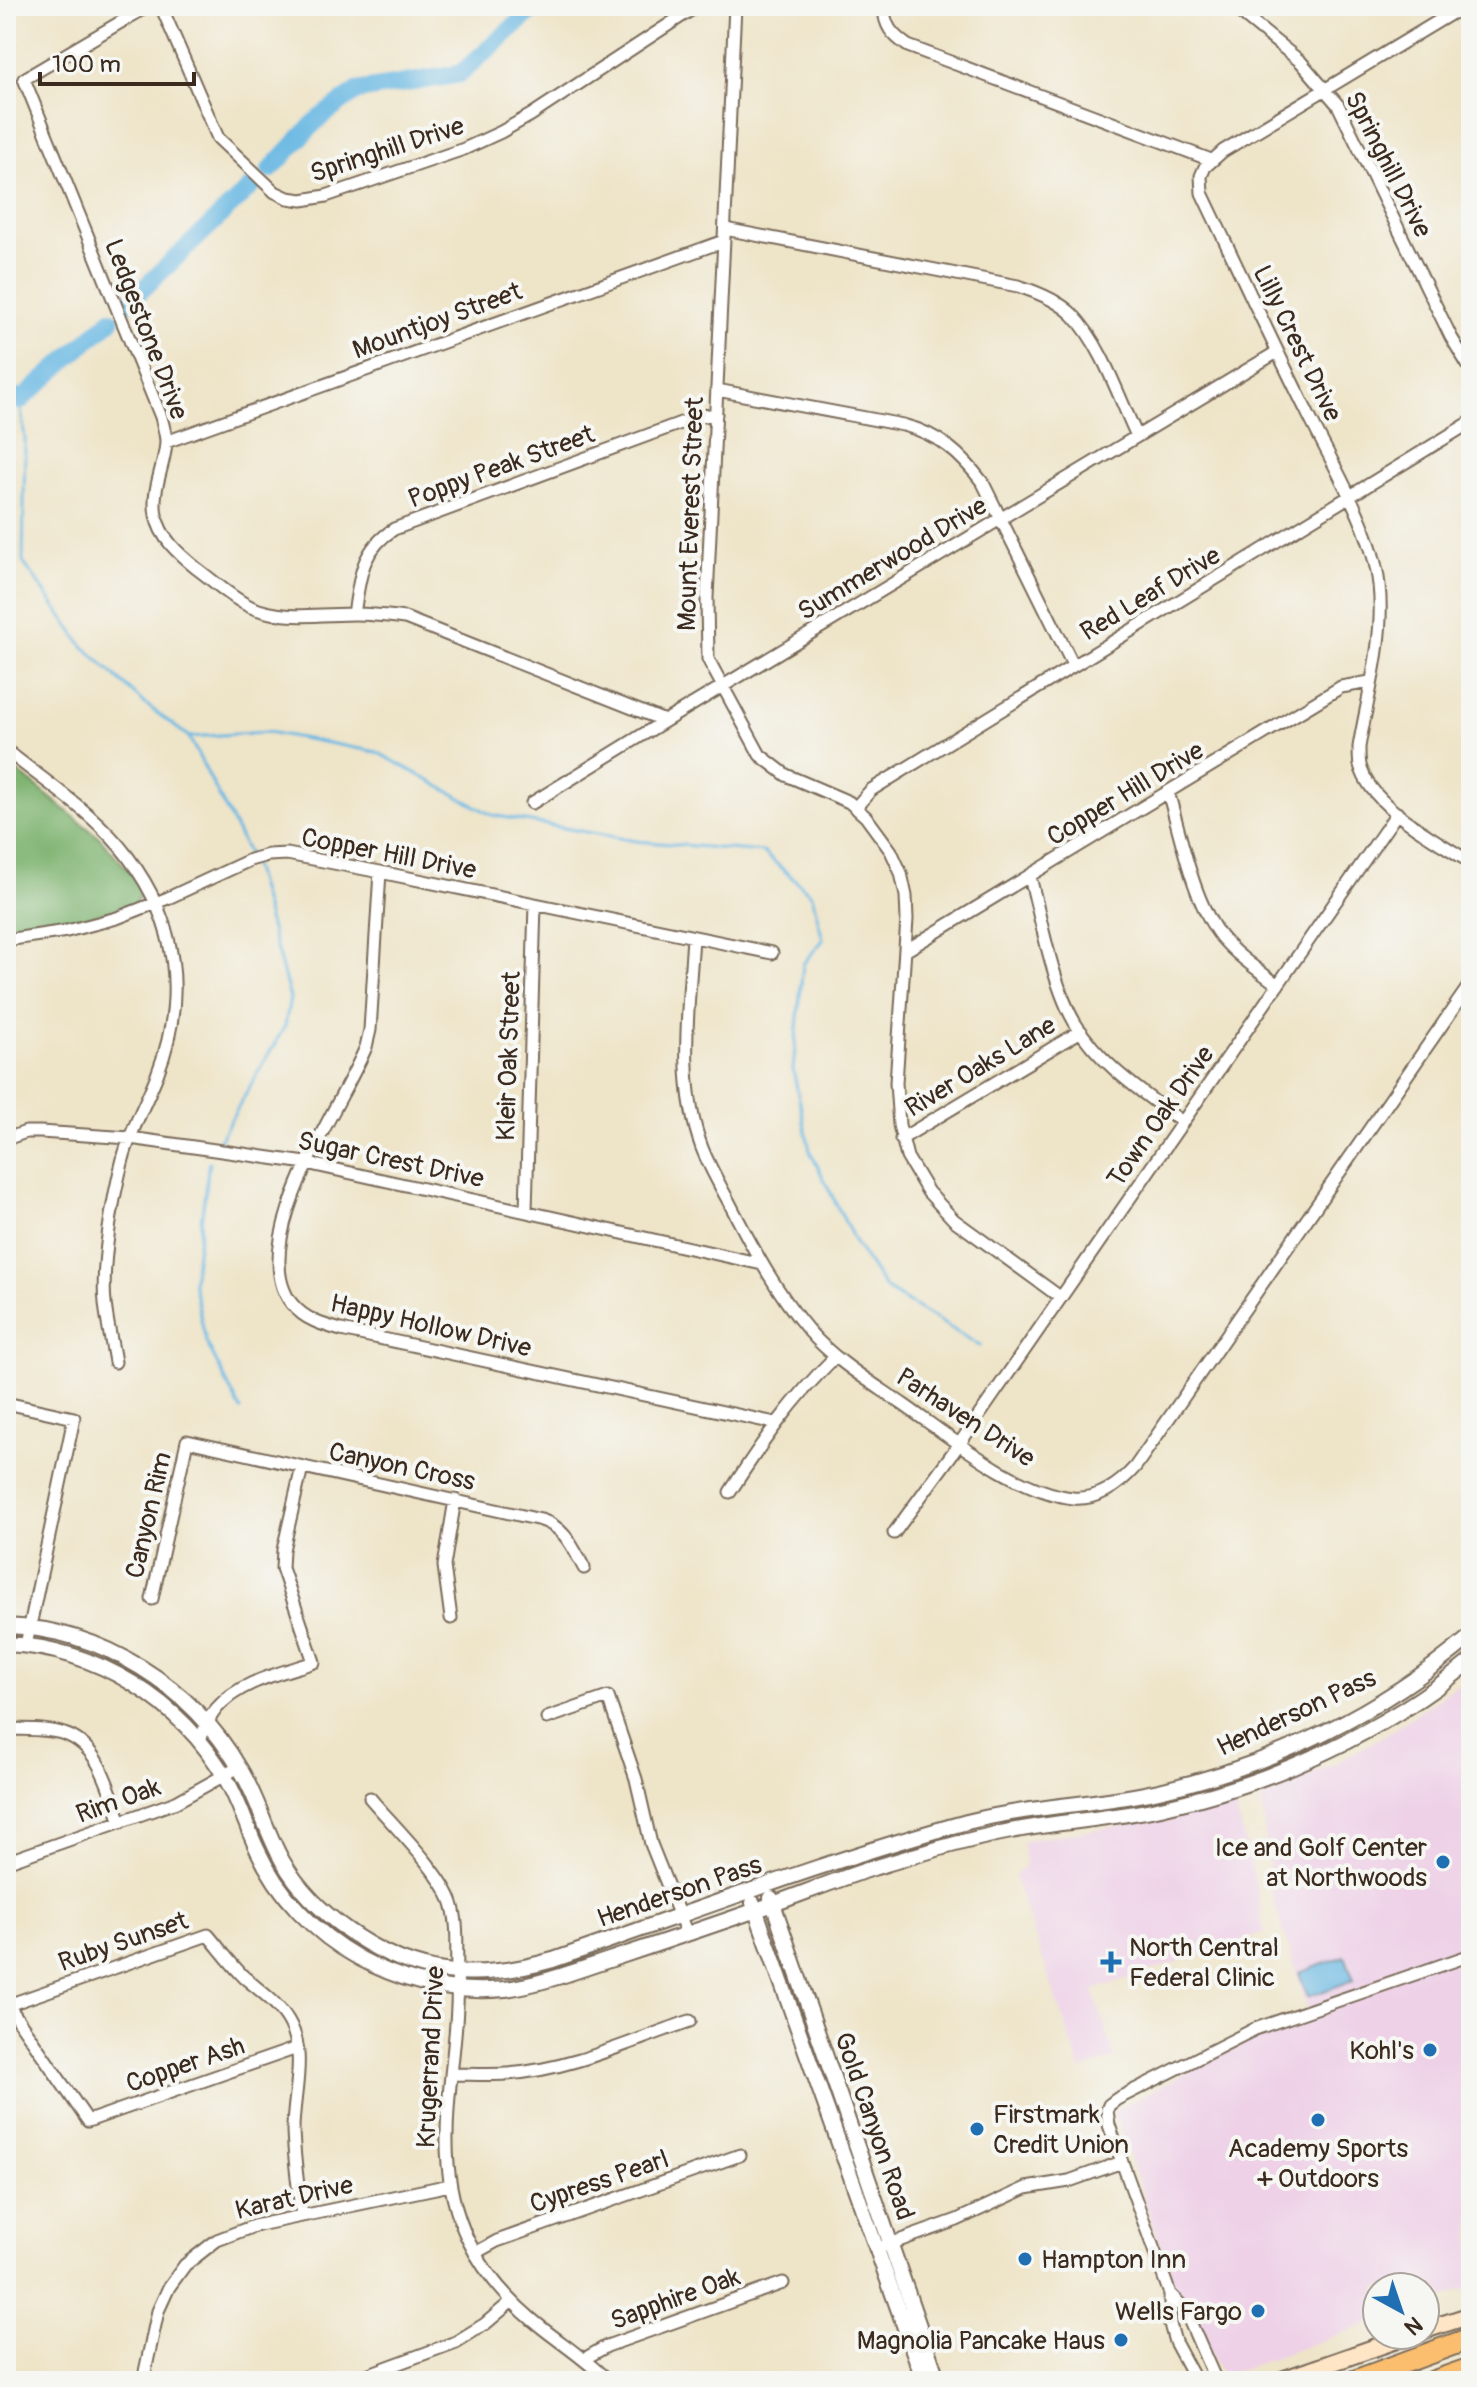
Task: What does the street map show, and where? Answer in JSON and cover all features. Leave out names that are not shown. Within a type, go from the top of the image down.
[{"type":"highway","points":[[1354,2381],[1471,2338]]},
{"type":"highway","points":[[1434,2381],[1471,2368]]},
{"type":"main road","points":[[1441,2325],[1471,2315]]},
{"type":"main road","points":[[1279,2381],[1365,2351]]},
{"type":"street","name":"Ledgestone Drive","points":[[148,6],[24,79],[161,417],[166,442],[159,472],[156,514],[161,531],[184,558],[235,598],[261,610],[290,615],[377,614],[413,620],[665,721]]},
{"type":"street","name":"Springhill Drive","points":[[161,6],[218,138],[275,192],[302,200],[326,196],[501,132],[697,6]]},
{"type":"street","name":"Mount Everest Street","points":[[735,6],[707,598],[708,659],[760,755],[769,764],[809,787],[856,807],[884,841],[901,873],[907,919],[896,1083],[901,1139],[907,1157],[928,1192],[954,1220],[1060,1297]]},
{"type":"street","points":[[884,6],[890,32],[908,46],[1211,160],[1452,13],[1462,11],[1471,14]]},
{"type":"street","name":"Springhill Drive","points":[[1232,6],[1301,62],[1338,105],[1451,337],[1471,370]]},
{"type":"street","name":"Lilly Crest Drive","points":[[1211,160],[1201,176],[1202,193],[1349,497],[1372,552],[1379,582],[1379,626],[1359,747],[1360,764],[1366,781],[1397,813],[1471,863]]},
{"type":"street","points":[[724,235],[1018,286],[1042,294],[1073,315],[1088,335],[1137,436]]},
{"type":"street","name":"Mountjoy Street","points":[[166,442],[724,235]]},
{"type":"street","name":"Summerwood Drive","points":[[532,803],[1277,352]]},
{"type":"street","points":[[717,390],[903,425],[948,444],[965,459],[983,483],[1073,665]]},
{"type":"street","name":"Poppy Peak Street","points":[[354,614],[365,559],[381,537],[394,529],[697,417],[716,414]]},
{"type":"street","name":"Red Leaf Drive","points":[[856,807],[871,790],[1471,422]]},
{"type":"street","name":"Copper Hill Drive","points":[[905,951],[1341,687],[1370,682]]},
{"type":"street","points":[[6,750],[111,836],[133,865],[155,904],[166,927],[172,952],[174,1002],[165,1051],[121,1168],[105,1278],[105,1301],[115,1362]]},
{"type":"street","points":[[1168,792],[1199,896],[1212,924],[1233,949],[1278,985]]},
{"type":"street","name":"Town Oak Drive","points":[[894,1533],[960,1443],[1397,813]]},
{"type":"street","name":"Copper Hill Drive","points":[[6,940],[67,931],[117,918],[250,860],[268,855],[297,855],[772,953]]},
{"type":"street","name":"Happy Hollow Drive","points":[[380,872],[370,1030],[366,1047],[306,1163],[282,1230],[281,1278],[293,1305],[306,1317],[341,1330],[775,1423]]},
{"type":"street","points":[[1030,877],[1060,989],[1075,1023],[1092,1046],[1125,1078],[1182,1122]]},
{"type":"street","name":"Kleir Oak Street","points":[[526,1210],[535,904]]},
{"type":"street","name":"Parhaven Drive","points":[[693,937],[686,1068],[691,1108],[703,1151],[762,1264],[808,1330],[835,1357],[994,1467],[1047,1491],[1073,1498],[1102,1493],[1125,1478],[1471,983]]},
{"type":"street","name":"River Oaks Lane","points":[[901,1139],[1081,1031]]},
{"type":"street","name":"Sugar Crest Drive","points":[[6,1139],[26,1132],[130,1138],[306,1163],[762,1264]]},
{"type":"street","points":[[730,1492],[775,1423],[809,1382],[835,1357]]},
{"type":"street","points":[[6,1403],[74,1418],[26,1645]]},
{"type":"street","name":"Canyon Cross","points":[[187,1441],[550,1522],[564,1533],[584,1568]]},
{"type":"street","name":"Canyon Rim","points":[[152,1599],[187,1441]]},
{"type":"street","points":[[199,1742],[207,1723],[222,1703],[238,1690],[314,1662],[282,1568],[283,1550],[302,1467]]},
{"type":"street","points":[[451,1618],[444,1566],[455,1500]]},
{"type":"street","name":"Henderson Pass","points":[[6,1626],[78,1639],[119,1655],[168,1686],[207,1723],[239,1767],[284,1864],[313,1902],[369,1944],[412,1964],[457,1972],[529,1967],[861,1854],[969,1822],[1011,1812],[1156,1791],[1225,1774],[1354,1717],[1404,1688],[1471,1636]]},
{"type":"street","name":"Henderson Pass","points":[[6,1644],[59,1652],[111,1671],[135,1684],[175,1714],[225,1776],[270,1874],[301,1914],[318,1930],[361,1959],[406,1980],[430,1987],[458,1989],[533,1984],[866,1871],[973,1839],[1160,1808],[1246,1785],[1355,1736],[1418,1699],[1471,1661]]},
{"type":"street","points":[[1404,1688],[1418,1699]]},
{"type":"street","points":[[547,1718],[608,1697],[636,1779],[651,1844],[687,1934]]},
{"type":"street","points":[[6,1729],[62,1733],[78,1740],[91,1751],[101,1770],[121,1822]]},
{"type":"street","name":"Rim Oak","points":[[6,1862],[176,1802],[239,1767]]},
{"type":"street","name":"Krugerrand Drive","points":[[370,1798],[435,1873],[448,1894],[456,1922],[458,1989],[446,2142],[450,2185],[462,2226],[488,2273],[512,2301],[608,2381]]},
{"type":"street","name":"Gold Canyon Road","points":[[767,1886],[924,2381]]},
{"type":"street","name":"Gold Canyon Road","points":[[749,1892],[883,2246],[938,2381]]},
{"type":"street","name":"Ruby Sunset","points":[[88,2121],[8,2005],[208,1935],[241,1974],[282,2012],[292,2027],[297,2048]]},
{"type":"street","points":[[1196,2381],[1175,2342],[1170,2324],[1170,2294],[1107,2117],[1109,2105],[1255,2029],[1471,1955]]},
{"type":"street","points":[[451,2074],[507,2074],[542,2069],[575,2061],[690,2021]]},
{"type":"street","points":[[297,2048],[293,2126],[302,2216]]},
{"type":"street","name":"Copper Ash","points":[[88,2121],[297,2048]]},
{"type":"street","name":"Cypress Pearl","points":[[475,2253],[497,2241],[740,2155]]},
{"type":"street","points":[[883,2246],[957,2220],[1026,2188],[1069,2181],[1122,2162]]},
{"type":"street","name":"Karat Drive","points":[[143,2381],[158,2311],[169,2287],[185,2265],[205,2247],[229,2234],[254,2226],[450,2185]]},
{"type":"street","name":"Sapphire Oak","points":[[584,2359],[607,2346],[783,2283]]},
{"type":"street","points":[[1170,2294],[1184,2308],[1216,2381]]},
{"type":"street","points":[[324,2378],[353,2380],[456,2342],[485,2324],[512,2301]]},
{"type":"shaded area","points":[[1471,1676],[1471,2287],[1441,2298],[1441,2271],[1361,2271],[1361,2327],[1222,2376],[1171,2276],[1114,2111],[1257,2036],[1311,2019],[1271,1892],[1262,1801],[1268,1791],[1333,1765],[1390,1732]]},
{"type":"shaded area","name":"North Central Federal Clinic","points":[[1234,1801],[1256,1886],[1264,1933],[1093,1990],[1115,2058],[1081,2070],[1014,1876],[1025,1866],[1023,1841],[1189,1815]]},
{"type":"green space","points":[[6,762],[100,838],[140,884],[141,895],[133,905],[92,916],[6,929]]},
{"type":"water","points":[[1345,1956],[1354,1980],[1308,1997],[1299,1973]]},
{"type":"waterway","points":[[270,170],[316,121],[357,91],[460,74],[537,6]]},
{"type":"waterway","points":[[129,302],[253,185]]},
{"type":"waterway","points":[[6,390],[20,401],[111,320]]},
{"type":"waterway","points":[[20,401],[25,439],[23,562],[83,646],[144,703],[189,737],[268,732],[377,752],[492,815],[636,841],[763,852],[812,895],[823,940],[803,964],[793,1070],[810,1151],[856,1244],[885,1288],[980,1346]]},
{"type":"waterway","points":[[189,737],[249,855]]},
{"type":"waterway","points":[[218,1142],[285,1026],[290,998],[253,865]]},
{"type":"waterway","points":[[209,1162],[193,1282],[206,1342],[241,1410]]},
{"type":"place","name":"Ice and Golf Center at Northwoods","points":[[1443,1862]]},
{"type":"place","name":"North Central Federal Clinic","points":[[1111,1962]]},
{"type":"place","name":"Kohl's","points":[[1430,2050]]},
{"type":"place","name":"Academy Sports + Outdoors","points":[[1318,2120]]},
{"type":"place","name":"Firstmark Credit Union","points":[[977,2129]]},
{"type":"place","name":"Hampton Inn","points":[[1025,2259]]},
{"type":"place","name":"Wells Fargo","points":[[1258,2311]]},
{"type":"place","name":"Magnolia Pancake Haus","points":[[1121,2340]]}]
